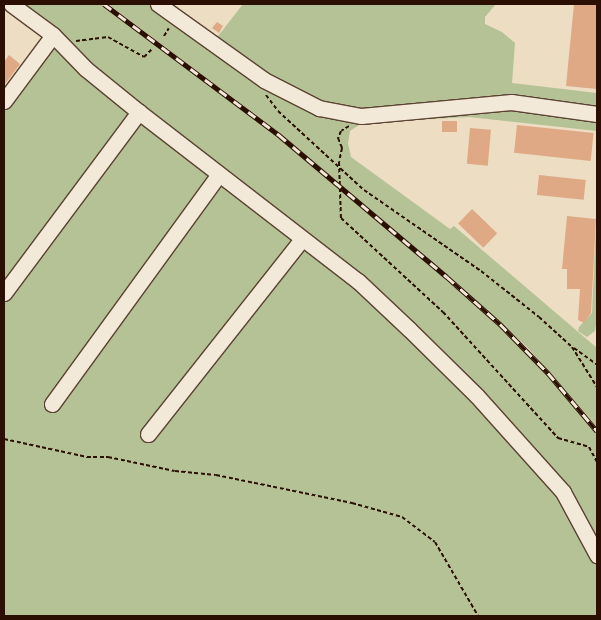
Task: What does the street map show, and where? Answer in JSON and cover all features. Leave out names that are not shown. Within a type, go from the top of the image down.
[{"type":"street","points":[[11,4],[53,35],[86,69],[139,112],[358,281],[476,396],[563,492],[597,555]]},
{"type":"street","points":[[158,4],[264,80],[305,103],[362,116],[501,102],[597,114]]},
{"type":"street","points":[[4,101],[53,35]]},
{"type":"street","points":[[4,293],[139,112]]},
{"type":"street","points":[[52,404],[219,174]]},
{"type":"street","points":[[148,434],[302,239]]},
{"type":"path","points":[[67,50],[75,41],[108,37],[144,56],[152,49]]},
{"type":"path","points":[[264,80],[267,97],[278,111],[339,167],[391,210],[481,271],[572,347],[597,365]]},
{"type":"path","points":[[362,116],[357,123],[338,134],[342,148],[339,167],[341,218],[443,312],[558,438],[589,448],[597,462]]},
{"type":"path","points":[[572,347],[597,387]]},
{"type":"path","points":[[4,439],[87,457],[108,457],[175,471],[216,475],[352,502],[402,517],[435,542],[478,616]]},
{"type":"green space","points":[[22,4],[101,4],[277,136],[499,325],[547,374],[597,435],[597,616],[4,616],[4,94],[36,51],[64,39]]},
{"type":"green space","points":[[108,4],[152,4],[319,110],[498,106],[597,117],[597,131],[469,117],[362,123],[350,131],[348,143],[351,157],[450,229],[454,226],[597,348],[597,427],[527,347],[448,276],[280,133]]},
{"type":"green space","points":[[243,4],[496,4],[485,17],[485,24],[502,32],[515,43],[512,83],[597,93],[597,110],[522,99],[362,112],[306,99],[215,40]]},
{"type":"green space","points":[[597,204],[597,317],[595,331],[587,337],[578,331],[579,327],[592,313]]},
{"type":"building","points":[[574,4],[597,4],[597,89],[566,86]]},
{"type":"building","points":[[217,22],[223,26],[219,33],[212,28]]},
{"type":"building","points":[[9,55],[20,64],[5,84],[4,62]]},
{"type":"building","points":[[442,121],[457,121],[457,132],[442,132]]},
{"type":"building","points":[[517,125],[594,133],[591,161],[514,153]]},
{"type":"building","points":[[470,128],[491,130],[488,166],[467,164]]},
{"type":"building","points":[[539,175],[586,180],[584,200],[537,195]]},
{"type":"building","points":[[472,209],[497,233],[483,248],[458,223]]},
{"type":"building","points":[[567,216],[596,219],[591,313],[584,323],[578,320],[580,289],[567,289],[567,269],[562,269]]},
{"type":"railway","points":[[104,4],[279,135],[447,277],[500,324],[548,373],[597,431]]}]
